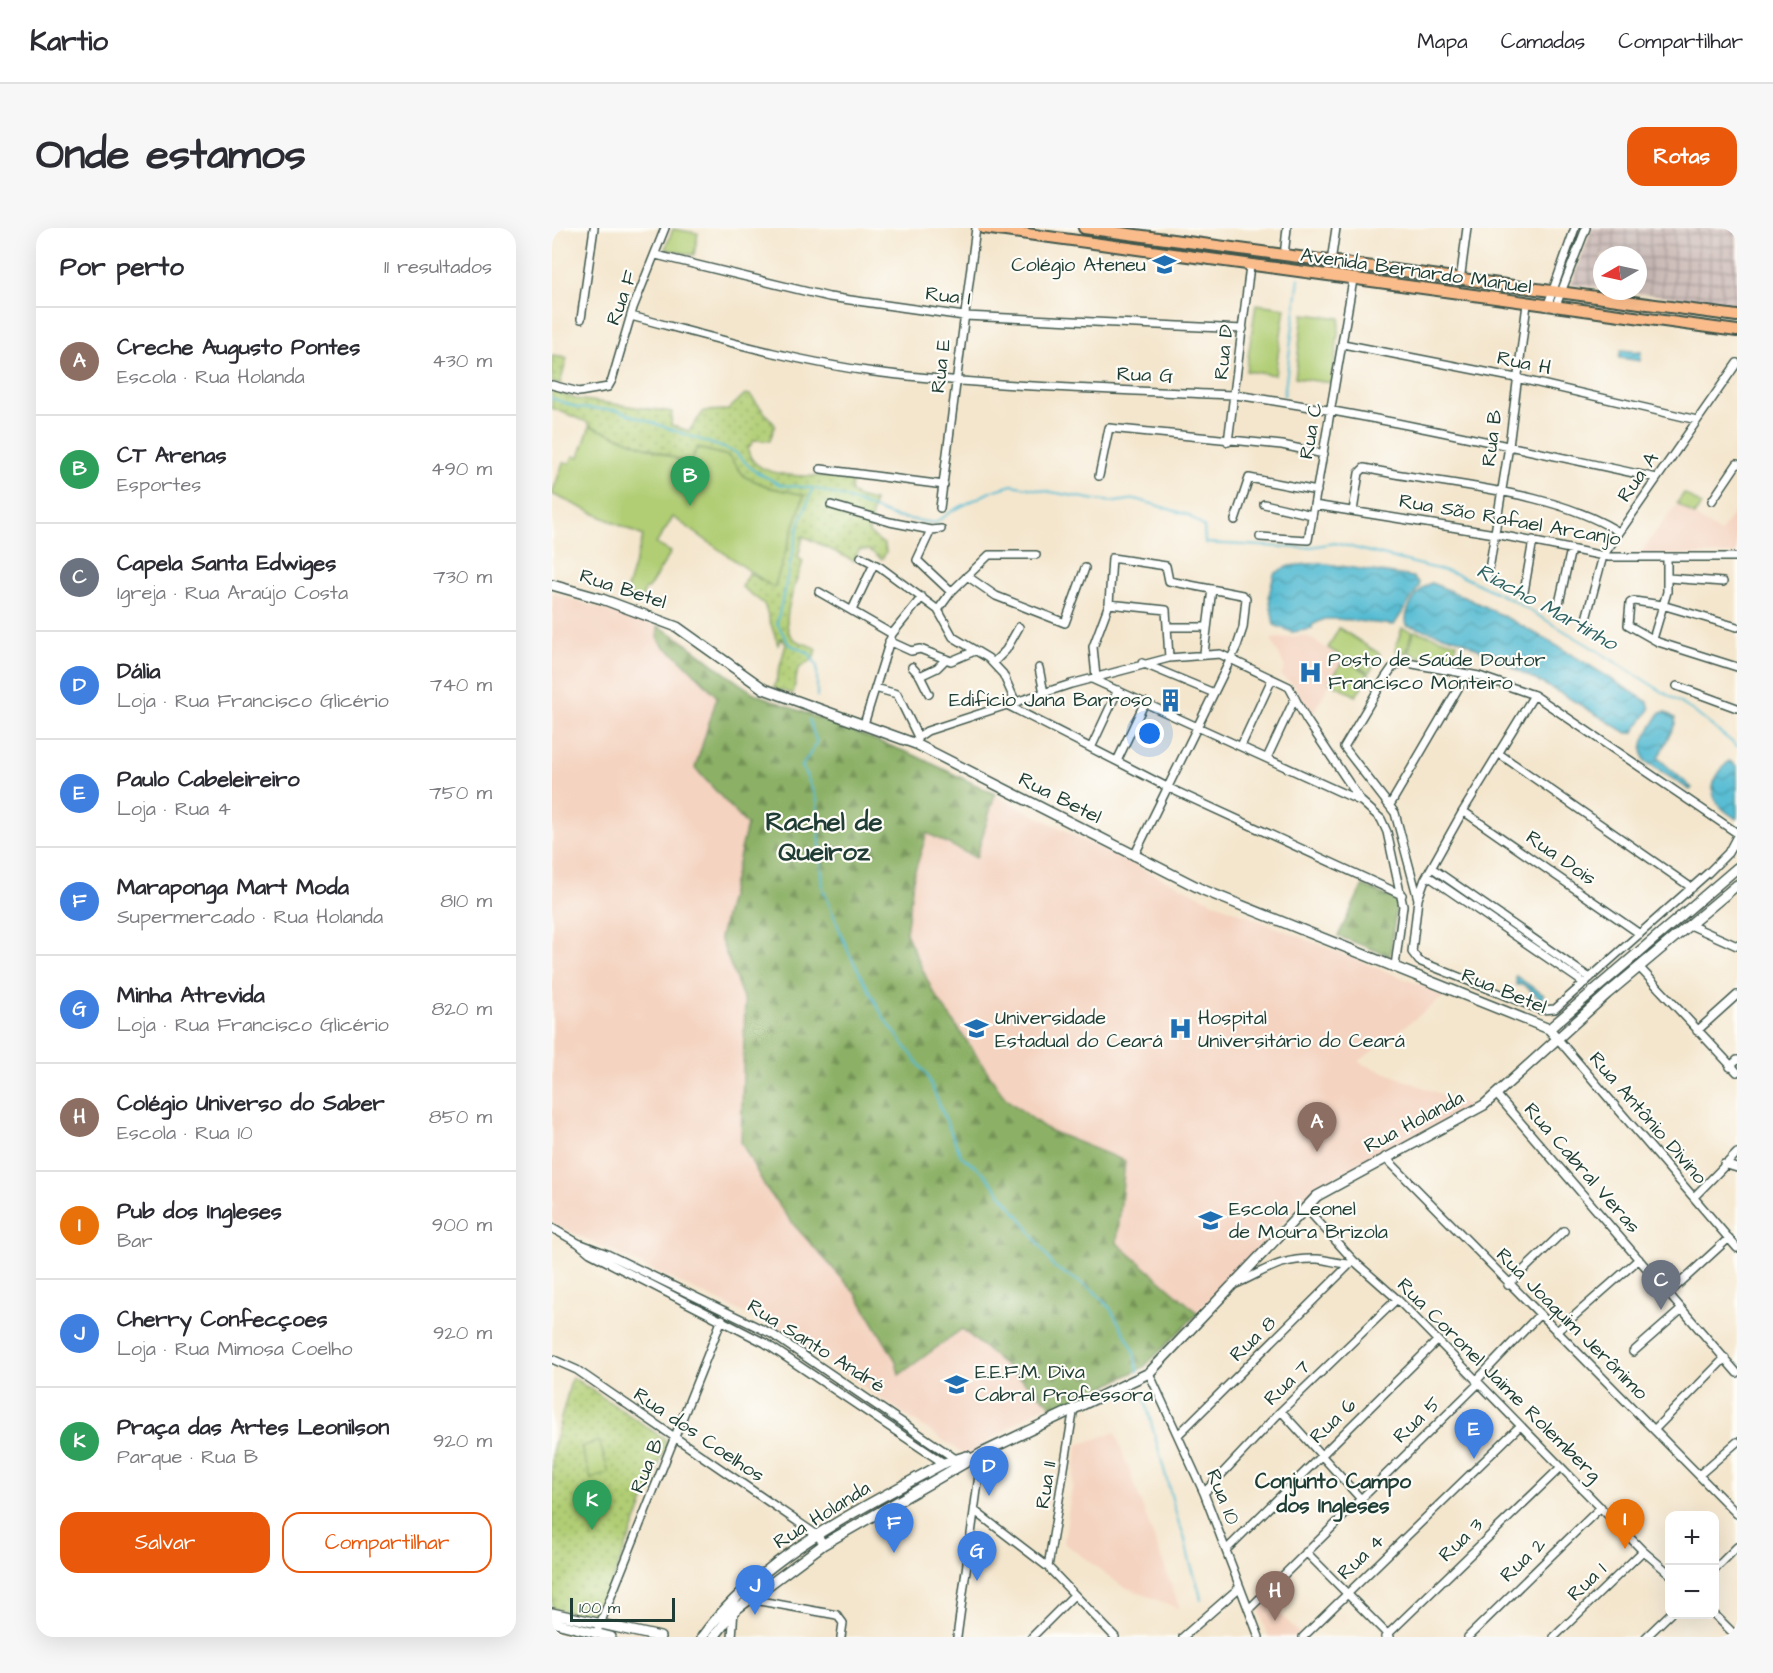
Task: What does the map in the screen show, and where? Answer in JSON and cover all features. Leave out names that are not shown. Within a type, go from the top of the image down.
[{"type":"main road","name":"Avenida Bernardo Manuel","points":[[983,228],[1034,232],[1250,266],[1737,331]]},
{"type":"main road","name":"Avenida Bernardo Manuel","points":[[1084,228],[1460,281],[1737,316]]},
{"type":"street","points":[[581,319],[594,228]]},
{"type":"street","name":"Rua F","points":[[552,385],[585,392],[606,388],[612,380],[631,316],[665,228]]},
{"type":"street","name":"Rua E","points":[[940,508],[976,228]]},
{"type":"street","points":[[1284,256],[1287,228]]},
{"type":"street","points":[[1331,262],[1336,228]]},
{"type":"street","points":[[1460,281],[1467,228]]},
{"type":"street","points":[[1551,307],[1575,228]]},
{"type":"street","points":[[1556,293],[1586,228]]},
{"type":"street","name":"Rua I","points":[[656,255],[829,297],[964,316],[1243,329]]},
{"type":"street","name":"Rua D","points":[[1228,442],[1236,395],[1250,266]]},
{"type":"street","name":"Rua C","points":[[1260,537],[1306,541],[1332,410],[1353,280]]},
{"type":"street","name":"Rua B","points":[[1488,576],[1509,446],[1527,304]]},
{"type":"street","name":"Rua G","points":[[631,316],[826,364],[956,380],[1236,395],[1332,410],[1657,478]]},
{"type":"street","name":"Rua H","points":[[1343,344],[1516,378],[1697,420]]},
{"type":"street","name":"Rua A","points":[[1586,619],[1604,556],[1737,363]]},
{"type":"street","points":[[1099,476],[1109,428],[1228,442],[1282,445],[1324,454]]},
{"type":"street","points":[[1712,501],[1737,464]]},
{"type":"street","points":[[1353,511],[1359,473],[1364,468],[1502,493],[1580,513],[1619,532]]},
{"type":"street","points":[[821,469],[944,485]]},
{"type":"street","points":[[1235,520],[1249,478],[1317,491]]},
{"type":"street","points":[[1264,504],[1312,515]]},
{"type":"street","points":[[831,505],[931,530],[940,528]]},
{"type":"street","name":"Rua São Rafael Arcanjo","points":[[1314,505],[1533,540],[1604,556],[1737,557]]},
{"type":"street","points":[[931,530],[916,556],[919,562],[951,592]]},
{"type":"street","points":[[1524,592],[1533,540]]},
{"type":"street","points":[[1558,608],[1571,549]]},
{"type":"street","points":[[938,610],[951,592],[989,555],[1036,555]]},
{"type":"street","points":[[861,557],[922,597],[938,610],[953,637],[993,663],[1006,679],[1013,704],[1169,788],[1402,895]]},
{"type":"street","points":[[1653,639],[1666,598],[1667,557]]},
{"type":"street","points":[[1094,678],[1093,647],[1109,604],[1112,558],[1166,566],[1169,581],[1242,595],[1247,602],[1242,634],[1134,856]]},
{"type":"street","points":[[852,610],[874,564]]},
{"type":"street","points":[[967,576],[996,596],[1065,623],[1085,568]]},
{"type":"street","points":[[1668,578],[1723,582]]},
{"type":"street","name":"Rua Betel","points":[[552,585],[602,599],[677,627],[764,689],[917,740],[1134,856],[1203,890],[1549,1029],[1557,1038]]},
{"type":"street","points":[[1204,654],[1212,589]]},
{"type":"street","points":[[819,592],[852,610],[911,651],[920,649],[946,659],[957,660],[975,651]]},
{"type":"street","points":[[864,724],[891,637],[922,597]]},
{"type":"street","points":[[1737,627],[1662,605],[1631,601],[1626,619],[1628,625],[1653,639],[1737,667]]},
{"type":"street","points":[[1109,604],[1166,610],[1169,658]]},
{"type":"street","points":[[993,663],[1006,650],[1018,627]]},
{"type":"street","points":[[1168,627],[1207,627]]},
{"type":"street","points":[[875,688],[897,694],[917,740],[927,731],[1142,663],[1169,658],[1220,654],[1289,687],[1361,801]]},
{"type":"street","points":[[920,676],[937,668],[946,659]]},
{"type":"street","points":[[1418,899],[1400,825],[1390,805],[1344,747],[1396,664],[1402,662],[1479,676],[1533,695],[1737,835],[1728,853],[1692,888],[1555,1009],[1541,1010],[1419,961],[1413,952],[1418,899],[1426,878],[1463,811],[1533,695]]},
{"type":"street","points":[[1142,663],[1214,693]]},
{"type":"street","points":[[912,667],[920,676],[929,694]]},
{"type":"street","points":[[1039,668],[1044,693]]},
{"type":"street","points":[[1390,805],[1466,675]]},
{"type":"street","points":[[1094,678],[1361,801],[1375,812],[1385,827],[1402,895],[1403,906],[1395,966]]},
{"type":"street","points":[[1241,747],[1272,679]]},
{"type":"street","points":[[1677,686],[1737,708]]},
{"type":"street","points":[[1091,748],[1118,690]]},
{"type":"street","points":[[1267,758],[1295,698]]},
{"type":"street","points":[[1117,761],[1145,702]]},
{"type":"street","points":[[1498,753],[1692,888]]},
{"type":"street","name":"Rua Dois","points":[[1463,811],[1640,934]]},
{"type":"street","points":[[1432,868],[1590,978]]},
{"type":"street","points":[[1549,1029],[1737,868]]},
{"type":"street","points":[[1411,871],[1426,878],[1584,983]]},
{"type":"street","name":"Rua Holanda","points":[[702,1637],[733,1598],[817,1535],[947,1466],[982,1453],[1149,1373],[1305,1206],[1329,1188],[1385,1157],[1467,1117],[1737,885]]},
{"type":"street","points":[[1690,925],[1737,946]]},
{"type":"street","points":[[1639,967],[1737,1072]]},
{"type":"street","points":[[1697,1031],[1737,995]]},
{"type":"street","name":"Rua Antônio Divino","points":[[1557,1038],[1695,1196],[1737,1248]]},
{"type":"street","points":[[1730,1067],[1737,1060]]},
{"type":"street","name":"Rua Cabral Veras","points":[[1496,1094],[1737,1373]]},
{"type":"street","points":[[1695,1196],[1737,1153]]},
{"type":"street","name":"Rua Joaquim Jerônimo","points":[[1385,1157],[1508,1285],[1655,1429],[1737,1514]]},
{"type":"street","points":[[1724,1164],[1737,1168]]},
{"type":"street","name":"Rua Coronel Jaime Rolemberg","points":[[1305,1206],[1352,1263],[1397,1299],[1643,1551],[1665,1570]]},
{"type":"street","name":"Rua Santo André","points":[[552,1228],[578,1243],[772,1334],[958,1461]]},
{"type":"street","points":[[1508,1285],[1564,1231]]},
{"type":"street","points":[[1669,1293],[1729,1238]]},
{"type":"street","name":"Rua Santo André","points":[[578,1243],[590,1253],[765,1342],[947,1466]]},
{"type":"street","points":[[1231,1286],[1276,1264],[1314,1259],[1352,1263]]},
{"type":"street","points":[[1556,1332],[1639,1259]]},
{"type":"street","name":"Rua 8","points":[[1179,1434],[1352,1263]]},
{"type":"street","name":"Rua 7","points":[[1204,1493],[1281,1411],[1397,1299]]},
{"type":"street","points":[[1633,1352],[1682,1309]]},
{"type":"street","name":"Rua B","points":[[598,1629],[726,1311]]},
{"type":"street","name":"Rua 5","points":[[1250,1608],[1477,1382],[1539,1315]]},
{"type":"street","name":"Rua 6","points":[[1226,1550],[1437,1341]]},
{"type":"street","points":[[1655,1429],[1725,1358]]},
{"type":"street","name":"Rua dos Coelhos","points":[[552,1359],[577,1370],[675,1440],[817,1535],[824,1544]]},
{"type":"street","name":"Rua 10","points":[[1149,1373],[1179,1434],[1204,1493],[1250,1608],[1259,1637]]},
{"type":"street","name":"Rua 11","points":[[1048,1567],[1074,1407]]},
{"type":"street","points":[[1281,1411],[1360,1498]]},
{"type":"street","name":"Rua 4","points":[[1303,1637],[1520,1426]]},
{"type":"street","points":[[1699,1475],[1737,1442]]},
{"type":"street","points":[[959,1635],[982,1453]]},
{"type":"street","name":"Rua Holanda","points":[[714,1637],[734,1611],[749,1599],[824,1544],[947,1466]]},
{"type":"street","name":"Rua 3","points":[[1388,1636],[1561,1467]]},
{"type":"street","name":"Rua 2","points":[[1468,1637],[1601,1507]]},
{"type":"street","points":[[975,1511],[1048,1567],[1115,1637]]},
{"type":"street","points":[[1719,1565],[1737,1547]]},
{"type":"street","name":"Rua 1","points":[[1554,1637],[1643,1551]]},
{"type":"street","points":[[1306,1552],[1388,1636]]},
{"type":"street","points":[[1183,1637],[1240,1587]]},
{"type":"street","points":[[1032,1637],[1074,1595]]},
{"type":"street","points":[[732,1637],[733,1598]]},
{"type":"street","points":[[749,1599],[837,1615],[843,1623],[842,1637]]},
{"type":"street","points":[[552,1614],[598,1629],[611,1637]]},
{"type":"street","points":[[1646,1637],[1665,1619]]},
{"type":"street","points":[[1719,1619],[1737,1637]]},
{"type":"street","points":[[552,1622],[660,1637]]},
{"type":"shaded area","points":[[1592,228],[1737,228],[1737,305],[1647,294],[1647,246],[1593,246],[1593,287],[1571,285]]},
{"type":"shaded area","points":[[1677,504],[1720,533],[1737,508],[1737,554],[1639,555]]},
{"type":"shaded area","name":"Universidade Estadual do Ceará","points":[[552,593],[658,626],[683,639],[740,685],[756,694],[914,755],[1122,859],[1220,905],[1446,995],[1358,1062],[1474,1107],[1390,1146],[1318,1186],[1144,1367],[1054,1413],[1049,1403],[965,1455],[780,1330],[552,1223]]},
{"type":"shaded area","name":"Posto de Saúde Doutor Francisco Monteiro","points":[[1305,635],[1344,659],[1311,716],[1294,685],[1281,676],[1285,667],[1271,639]]},
{"type":"shaded area","points":[[1115,1432],[1180,1609],[1122,1586],[1064,1543],[1078,1445]]},
{"type":"shaded area","points":[[1268,1601],[1300,1634],[1297,1637],[1268,1637],[1259,1608]]},
{"type":"green space","points":[[673,229],[698,233],[694,255],[665,249]]},
{"type":"green space","points":[[1256,304],[1285,308],[1275,375],[1246,371]]},
{"type":"green space","points":[[1303,314],[1340,318],[1332,383],[1295,378]]},
{"type":"green space","points":[[552,356],[567,358],[560,384],[552,382]]},
{"type":"green space","points":[[552,390],[576,399],[672,412],[671,425],[689,431],[704,411],[728,410],[745,394],[750,395],[775,425],[770,441],[754,440],[748,449],[753,460],[762,468],[792,475],[852,476],[851,492],[857,497],[874,501],[869,533],[885,545],[886,552],[882,559],[869,550],[859,550],[854,561],[803,536],[798,558],[803,561],[790,600],[788,630],[792,637],[817,650],[813,659],[798,669],[793,694],[774,688],[786,644],[781,638],[778,645],[764,604],[742,587],[749,573],[774,587],[804,495],[771,488],[745,477],[728,456],[697,448],[690,464],[590,426],[587,422],[552,408]]},
{"type":"green space","points":[[590,426],[690,464],[697,448],[728,456],[745,477],[771,488],[804,495],[774,588],[673,517],[656,544],[671,552],[648,589],[645,589],[640,605],[624,599],[643,536],[552,494],[563,463],[570,463],[573,456],[579,457]]},
{"type":"green space","points":[[1684,493],[1701,505],[1694,515],[1677,503]]},
{"type":"green space","points":[[658,626],[756,694],[914,755],[995,794],[976,858],[927,833],[914,874],[906,933],[932,990],[1006,1099],[1048,1130],[1125,1161],[1117,1243],[1198,1313],[1144,1367],[1054,1413],[1049,1403],[962,1329],[899,1375],[896,1361],[857,1295],[794,1225],[766,1188],[741,1142],[745,1003],[720,938],[747,825],[695,768],[717,697],[677,656],[662,645],[658,638]]},
{"type":"green space","points":[[1339,628],[1380,654],[1369,673],[1328,648]]},
{"type":"green space","points":[[1402,628],[1412,631],[1406,653],[1395,650]]},
{"type":"green space","points":[[1414,631],[1457,643],[1451,665],[1408,653]]},
{"type":"green space","points":[[1344,659],[1369,674],[1356,696],[1330,682]]},
{"type":"green space","points":[[1363,885],[1397,901],[1390,956],[1338,936]]},
{"type":"green space","points":[[572,1377],[665,1439],[667,1444],[599,1615],[592,1618],[552,1608],[552,1452]]},
{"type":"green space","points":[[599,1441],[609,1473],[591,1479],[581,1447]]},
{"type":"water","points":[[1621,350],[1641,352],[1640,361],[1619,358]]},
{"type":"water","points":[[1320,563],[1413,577],[1419,583],[1419,587],[1394,625],[1324,619],[1312,625],[1312,629],[1292,632],[1274,625],[1269,595],[1274,574],[1288,566]]},
{"type":"water","points":[[1431,583],[1488,608],[1542,637],[1648,702],[1650,709],[1633,733],[1627,733],[1564,695],[1461,640],[1407,625],[1409,607],[1421,590]]},
{"type":"water","points":[[1665,712],[1675,718],[1675,724],[1658,758],[1692,788],[1690,790],[1645,761],[1643,755],[1642,748],[1646,736],[1660,713]]},
{"type":"water","points":[[1729,761],[1737,766],[1737,819],[1720,806],[1713,793],[1716,778]]},
{"type":"water","points":[[1516,976],[1544,995],[1542,1000],[1524,985],[1516,985]]},
{"type":"waterway","points":[[1284,396],[1299,278]]},
{"type":"waterway","name":"Riacho Martinho","points":[[552,398],[578,408],[617,410],[735,452],[753,470],[781,485],[813,488],[844,497],[895,517],[935,523],[952,511],[992,491],[1012,485],[1096,500],[1115,502],[1136,499],[1188,515],[1204,527],[1205,543],[1304,548],[1335,543],[1457,574],[1512,600],[1593,648],[1693,711],[1737,746]]},
{"type":"waterway","points":[[813,488],[799,525],[777,623],[789,644],[809,653],[817,666],[817,697]]},
{"type":"waterway","points":[[809,720],[817,743],[802,766],[817,800],[823,889],[848,951],[884,1018],[927,1075],[961,1156],[983,1172],[1024,1222],[1054,1267],[1093,1290],[1110,1308],[1133,1348],[1138,1372]]},
{"type":"waterway","points":[[1143,1393],[1201,1600]]},
{"type":"place","name":"Colégio Ateneu","points":[[1164,265]]},
{"type":"place","name":"CT Arenas","points":[[690,506]]},
{"type":"place","name":"Posto de Saúde Doutor Francisco Monteiro","points":[[1310,672]]},
{"type":"place","name":"Edifício Jana Barroso","points":[[1170,700]]},
{"type":"place","name":"Universidade Estadual do Ceará","points":[[977,1029]]},
{"type":"place","name":"Hospital Universitário do Ceará","points":[[1180,1029]]},
{"type":"place","name":"Creche Augusto Pontes","points":[[1317,1152]]},
{"type":"place","name":"Escola Leonel de Moura Brizola","points":[[1211,1220]]},
{"type":"place","name":"Capela Santa Edwiges","points":[[1661,1310]]},
{"type":"place","name":"E.E.F.M. Diva Cabral Professora","points":[[957,1384]]},
{"type":"place","name":"Paulo Cabeleireiro","points":[[1474,1459]]},
{"type":"place","name":"Dália","points":[[989,1496]]},
{"type":"place","name":"Praça das Artes Leonilson","points":[[592,1530]]},
{"type":"place","name":"Pub dos Ingleses","points":[[1625,1549]]},
{"type":"place","name":"Maraponga Mart Moda","points":[[894,1553]]},
{"type":"place","name":"Minha Atrevida","points":[[977,1581]]},
{"type":"place","name":"Cherry Confecçoes","points":[[755,1615]]},
{"type":"place","name":"Colégio Universo do Saber","points":[[1275,1621]]},
{"type":"district","name":"Rachel de Queiroz","points":[[824,837]]},
{"type":"district","name":"Conjunto Campo dos Ingleses","points":[[1333,1493]]}]
